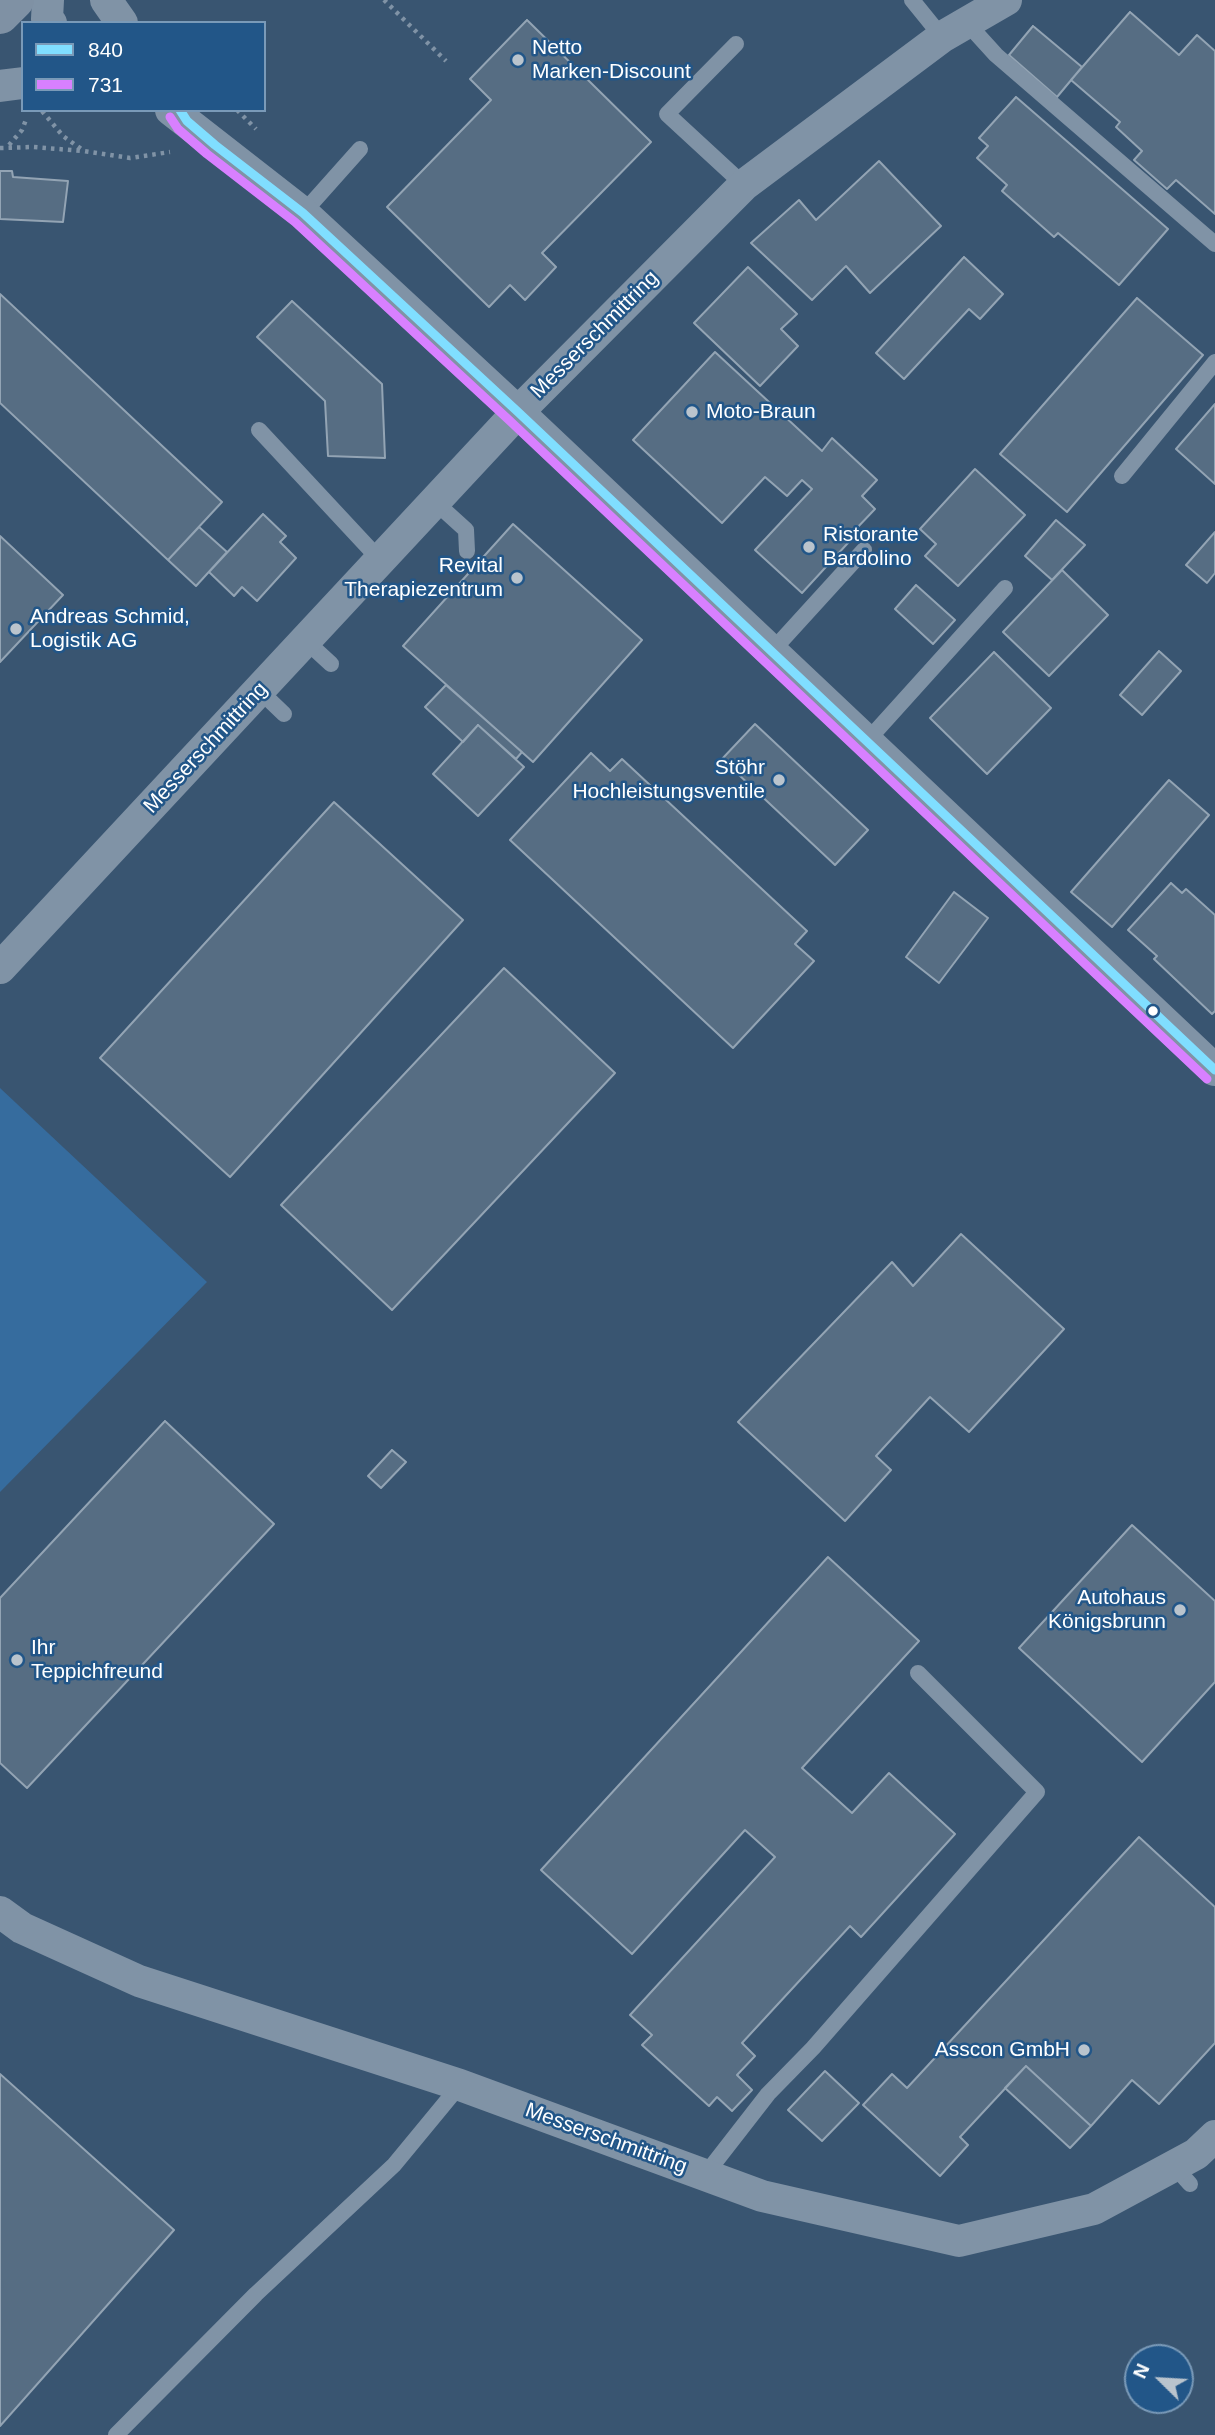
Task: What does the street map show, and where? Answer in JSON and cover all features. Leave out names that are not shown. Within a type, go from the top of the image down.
[{"type":"main road","points":[[0,15],[15,0]]},
{"type":"street","points":[[48,0],[49,21]]},
{"type":"street","points":[[106,0],[121,21]]},
{"type":"street","name":"Messerschmittring","points":[[0,968],[434,501],[744,185],[954,29],[1006,0]]},
{"type":"street","points":[[0,86],[21,83]]},
{"type":"street","points":[[180,114],[215,145],[303,213],[519,412],[1215,1070]]},
{"type":"street","name":"Messerschmittring","points":[[0,1912],[22,1928],[139,1981],[460,2085],[762,2196],[959,2241],[1094,2209],[1182,2175],[1196,2154],[1215,2136]]},
{"type":"lane","points":[[912,0],[996,55],[1215,244]]},
{"type":"lane","points":[[736,44],[667,114],[744,185]]},
{"type":"lane","points":[[303,213],[360,149]]},
{"type":"lane","points":[[1122,476],[1215,362]]},
{"type":"lane","points":[[259,430],[380,560]]},
{"type":"lane","points":[[434,501],[466,530],[467,551]]},
{"type":"lane","points":[[772,652],[864,550]]},
{"type":"lane","points":[[867,741],[1005,588]]},
{"type":"lane","points":[[306,641],[331,664]]},
{"type":"lane","points":[[260,691],[284,714]]},
{"type":"lane","points":[[705,2175],[768,2094],[813,2048],[1037,1791],[918,1674]]},
{"type":"lane","points":[[116,2435],[256,2294],[394,2165],[460,2085]]},
{"type":"path","points":[[384,0],[446,61]]},
{"type":"path","points":[[9,146],[22,130],[31,112]]},
{"type":"path","points":[[43,112],[63,136],[84,151]]},
{"type":"path","points":[[0,148],[9,146],[84,151],[130,158],[215,145]]},
{"type":"shaded area","points":[[0,1088],[207,1282],[0,1492]]},
{"type":"building","points":[[1130,12],[1179,55],[1197,35],[1215,51],[1215,214],[1176,180],[1167,189],[1134,160],[1142,151],[1116,127],[1120,122],[1071,80]]},
{"type":"building","points":[[527,20],[651,142],[542,253],[556,267],[525,300],[510,285],[489,307],[387,207],[491,100],[470,79]]},
{"type":"building","points":[[1033,26],[1082,67],[1057,97],[1009,55]]},
{"type":"building","points":[[1016,97],[1168,229],[1119,285],[1058,233],[1054,237],[1002,191],[1007,185],[977,158],[988,146],[979,138]]},
{"type":"building","points":[[879,161],[941,226],[870,293],[846,266],[812,300],[751,243],[799,200],[816,220]]},
{"type":"building","points":[[0,171],[12,171],[13,177],[68,181],[63,222],[0,219]]},
{"type":"building","points":[[964,257],[1003,294],[980,319],[969,309],[904,379],[876,353]]},
{"type":"building","points":[[748,267],[797,314],[781,329],[798,346],[760,386],[694,323]]},
{"type":"building","points":[[0,294],[222,502],[168,560],[0,403]]},
{"type":"building","points":[[1137,298],[1203,355],[1067,512],[1000,454]]},
{"type":"building","points":[[292,301],[382,384],[385,458],[328,456],[325,401],[257,337]]},
{"type":"building","points":[[715,352],[822,451],[832,438],[877,480],[862,496],[875,509],[855,530],[858,532],[802,593],[755,550],[812,489],[802,480],[787,496],[765,477],[722,523],[633,440]]},
{"type":"building","points":[[1215,404],[1215,484],[1176,449]]},
{"type":"building","points":[[975,469],[1025,515],[958,586],[925,556],[936,544],[920,529]]},
{"type":"building","points":[[263,514],[286,536],[280,542],[296,558],[257,601],[242,587],[234,596],[209,572]]},
{"type":"building","points":[[1056,520],[1085,545],[1052,580],[1025,556]]},
{"type":"building","points":[[513,524],[642,640],[533,762],[403,646]]},
{"type":"building","points":[[199,527],[227,552],[196,586],[168,560]]},
{"type":"building","points":[[1215,532],[1215,573],[1207,583],[1186,565]]},
{"type":"building","name":"Andreas Schmid, Logistik AG","points":[[0,536],[63,595],[0,662]]},
{"type":"building","points":[[1062,570],[1108,615],[1049,676],[1003,632]]},
{"type":"building","points":[[916,585],[955,620],[933,644],[895,609]]},
{"type":"building","points":[[1159,651],[1181,671],[1142,715],[1120,695]]},
{"type":"building","points":[[994,652],[1051,708],[987,774],[930,718]]},
{"type":"building","points":[[446,685],[522,752],[516,759],[478,725],[463,742],[425,707]]},
{"type":"building","points":[[755,724],[868,830],[835,865],[722,759]]},
{"type":"building","points":[[478,725],[524,767],[478,816],[433,774]]},
{"type":"building","points":[[591,753],[610,771],[622,759],[807,931],[795,944],[814,961],[733,1048],[510,840]]},
{"type":"building","points":[[1169,780],[1209,815],[1112,927],[1071,892]]},
{"type":"building","points":[[334,802],[463,920],[230,1177],[100,1058]]},
{"type":"building","points":[[1171,883],[1182,893],[1186,889],[1215,915],[1215,1011],[1212,1014],[1154,959],[1157,956],[1128,930]]},
{"type":"building","points":[[954,892],[988,918],[939,983],[906,957]]},
{"type":"building","points":[[504,968],[615,1073],[392,1310],[281,1205]]},
{"type":"building","points":[[961,1234],[1064,1329],[969,1432],[930,1397],[876,1456],[891,1470],[845,1521],[738,1422],[892,1262],[913,1286]]},
{"type":"building","points":[[165,1421],[274,1524],[27,1788],[0,1763],[0,1598]]},
{"type":"building","points":[[392,1450],[406,1462],[381,1488],[368,1476]]},
{"type":"building","points":[[1132,1525],[1215,1601],[1215,1682],[1142,1762],[1019,1648]]},
{"type":"building","points":[[828,1557],[919,1641],[802,1768],[852,1813],[889,1773],[955,1834],[861,1937],[850,1926],[742,2043],[755,2056],[737,2075],[752,2090],[732,2111],[717,2097],[709,2106],[642,2045],[652,2035],[630,2015],[775,1857],[745,1830],[632,1954],[541,1870]]},
{"type":"building","points":[[1139,1837],[1215,1907],[1215,2043],[1159,2104],[1132,2080],[1091,2126],[1026,2066],[960,2137],[968,2145],[940,2176],[863,2105],[892,2074],[907,2088]]},
{"type":"building","points":[[1026,2066],[1091,2126],[1070,2148],[1005,2088]]},
{"type":"building","points":[[825,2071],[859,2103],[822,2141],[788,2110]]},
{"type":"building","points":[[0,2074],[174,2230],[0,2426]]},
{"type":"transit line","name":"840","points":[[181,112],[187,121],[215,145],[303,213],[518,412],[1215,1070]]},
{"type":"transit line","name":"731","points":[[170,117],[178,129],[207,154],[295,222],[510,421],[1207,1079]]},
{"type":"place","name":"Netto Marken-Discount","points":[[518,60]]},
{"type":"place","name":"Moto-Braun","points":[[692,412]]},
{"type":"place","name":"Ristorante Bardolino","points":[[809,547]]},
{"type":"place","name":"Revital Therapiezentrum","points":[[517,578]]},
{"type":"place","name":"Andreas Schmid, Logistik AG","points":[[16,629]]},
{"type":"place","name":"Stöhr Hochleistungsventile","points":[[779,780]]},
{"type":"place","name":"Autohaus Königsbrunn","points":[[1180,1610]]},
{"type":"place","name":"Ihr Teppichfreund","points":[[17,1660]]},
{"type":"place","name":"Asscon GmbH","points":[[1084,2050]]}]
